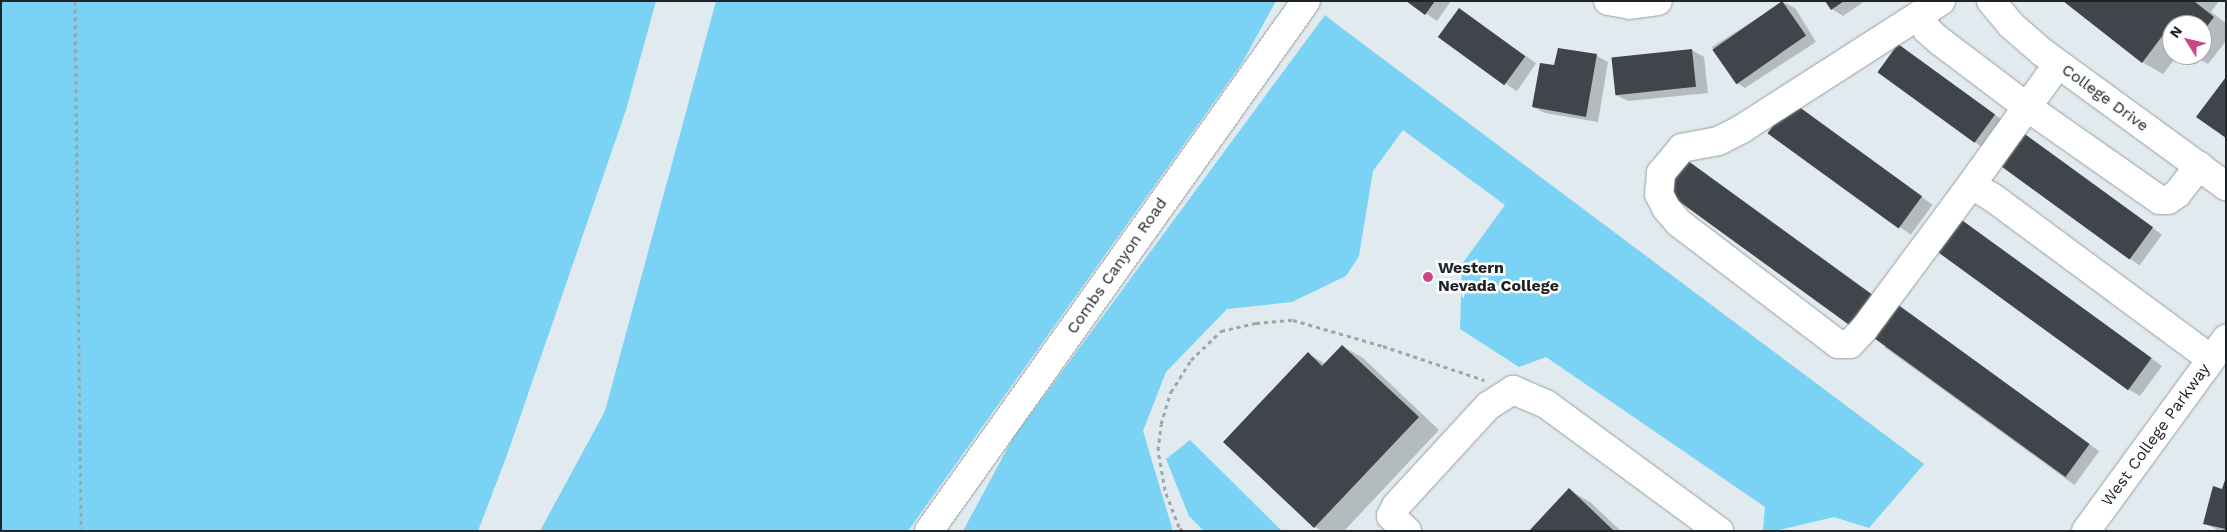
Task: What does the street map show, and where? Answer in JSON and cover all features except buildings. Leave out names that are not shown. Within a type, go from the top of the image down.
[{"type":"street","name":"Combs Canyon Road","points":[[929,531],[1306,1]]},
{"type":"street","points":[[1608,1],[1630,5],[1658,1]]},
{"type":"street","name":"College Drive","points":[[1991,1],[2011,25],[2058,64],[2226,186]]},
{"type":"street","points":[[1931,8],[1742,129],[1718,141],[1682,148],[1661,173],[1659,194],[1666,208],[1679,223],[1838,344],[1850,344],[1864,329],[2058,64]]},
{"type":"street","points":[[1931,8],[1927,30],[1941,42],[2028,107],[2160,200],[2168,200],[2177,194],[2199,166]]},
{"type":"street","points":[[1971,185],[1992,197],[2218,349]]},
{"type":"street","name":"West College Parkway","points":[[2086,531],[2218,349]]},
{"type":"street","points":[[1407,531],[1391,516],[1396,506],[1488,406],[1513,390],[1546,404],[1719,531]]},
{"type":"path","points":[[75,1],[81,531]]},
{"type":"path","points":[[1181,530],[1166,490],[1158,450],[1161,424],[1171,392],[1191,360],[1221,332],[1256,323],[1293,320],[1382,346],[1513,390]]},
{"type":"shaded area","points":[[1,1],[656,1],[626,110],[507,455],[478,531],[1,531]]},
{"type":"shaded area","points":[[716,1],[1276,1],[1242,63],[908,531],[540,531],[605,411]]},
{"type":"shaded area","points":[[1325,15],[1924,464],[1869,528],[1834,517],[1775,531],[1763,531],[1765,507],[1546,357],[1519,367],[1460,329],[1462,264],[1505,205],[1403,130],[1373,171],[1359,256],[1346,276],[1292,302],[1227,309],[1166,372],[1143,431],[1173,531],[963,531],[1013,438]]},
{"type":"shaded area","points":[[1190,440],[1282,531],[1204,531],[1189,516],[1166,459]]},
{"type":"place","name":"Western Nevada College","points":[[1428,277]]}]
